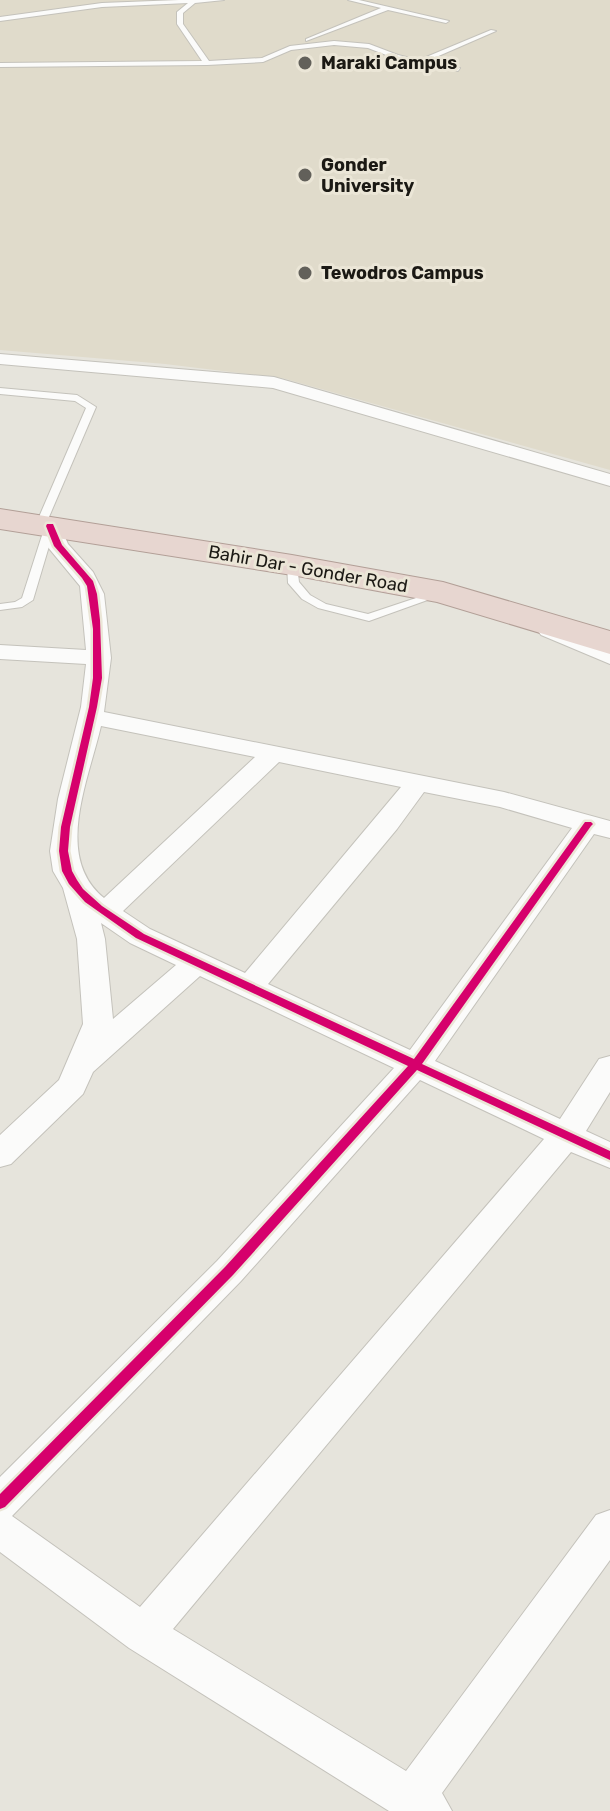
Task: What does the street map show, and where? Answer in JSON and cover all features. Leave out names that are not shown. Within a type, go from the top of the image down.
[{"type":"highway","name":"Bahir Dar - Gonder Road","points":[[0,519],[292,565],[443,593],[610,643]]},
{"type":"street","points":[[0,359],[274,383],[610,480]]},
{"type":"street","points":[[0,1155],[72,1086],[98,1024],[91,939],[76,886],[67,871],[64,852],[66,825],[93,717],[99,658],[91,585],[58,546],[46,525]]},
{"type":"street","points":[[524,615],[561,637],[610,657]]},
{"type":"street","points":[[0,652],[99,658]]},
{"type":"street","points":[[0,1503],[229,1271],[417,1063],[599,827],[504,800],[93,717]]},
{"type":"street","points":[[105,912],[274,753]]},
{"type":"street","points":[[250,986],[388,823],[418,782]]},
{"type":"street","points":[[76,886],[105,912],[140,936],[417,1063],[610,1156]]},
{"type":"street","points":[[78,1072],[126,1024],[198,962]]},
{"type":"street","points":[[143,1634],[566,1135],[610,1067]]},
{"type":"street","points":[[0,1529],[143,1634],[421,1805],[610,1528]]},
{"type":"lane","points":[[0,19],[102,5],[221,0]]},
{"type":"lane","points":[[351,0],[446,21]]},
{"type":"lane","points":[[193,2],[180,12],[180,24],[207,63]]},
{"type":"lane","points":[[0,65],[263,60],[387,8]]},
{"type":"lane","points":[[420,61],[493,31]]},
{"type":"lane","points":[[290,48],[316,43],[355,43],[458,69]]},
{"type":"lane","points":[[0,391],[77,398],[91,407],[46,525],[27,600],[18,605],[0,607]]},
{"type":"shaded area","name":"Gonder University","points":[[0,0],[610,0],[610,470],[282,378],[0,350]]},
{"type":"cycle path","points":[[50,526],[58,546],[89,581],[96,620],[98,654],[93,707],[65,827],[67,871],[80,891],[140,936],[610,1156]]},
{"type":"cycle path","points":[[0,1503],[229,1271],[417,1063],[588,824]]},
{"type":"place","name":"Maraki Campus","points":[[305,63]]},
{"type":"place","name":"Gonder University","points":[[305,175]]},
{"type":"place","name":"Tewodros Campus","points":[[305,273]]}]
